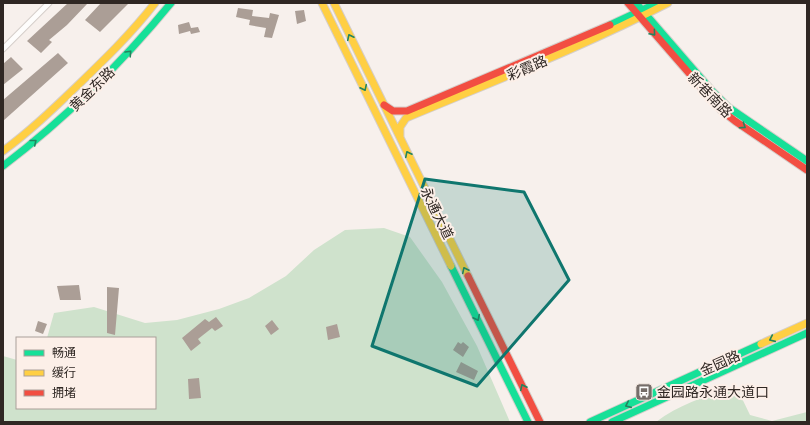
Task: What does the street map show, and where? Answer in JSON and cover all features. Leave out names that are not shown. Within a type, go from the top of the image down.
[{"type":"main road","name":"黄金东路","points":[[3,151],[35,125],[99,66],[124,41],[155,3]]},
{"type":"main road","name":"黄金东路","points":[[3,166],[44,133],[102,79],[141,39],[171,3]]},
{"type":"main road","name":"永通大道","points":[[322,3],[528,422]]},
{"type":"main road","name":"永通大道","points":[[334,3],[540,422]]},
{"type":"main road","name":"新巷南路","points":[[628,3],[641,14],[728,107],[807,161]]},
{"type":"main road","name":"新巷南路","points":[[636,3],[641,14],[721,110],[807,170]]},
{"type":"main road","name":"彩霞路","points":[[401,141],[399,133],[400,128],[402,122],[406,118],[578,46],[641,14],[657,3]]},
{"type":"main road","name":"彩霞路","points":[[384,105],[393,111],[407,111],[668,3]]},
{"type":"main road","name":"金园路","points":[[590,422],[807,323]]},
{"type":"main road","name":"金园路","points":[[612,422],[807,333]]},
{"type":"street","points":[[3,49],[49,3]]},
{"type":"highlighted area","points":[[425,179],[524,192],[569,280],[477,386],[372,346]]},
{"type":"green space","points":[[384,228],[410,237],[442,282],[477,346],[510,422],[3,422],[3,356],[16,360],[16,409],[156,409],[156,337],[47,337],[54,313],[94,307],[145,323],[177,320],[219,309],[249,298],[286,276],[314,250],[345,230]]},
{"type":"green space","points":[[730,388],[737,388],[750,415],[772,421],[807,412],[807,422],[656,422],[682,406]]},
{"type":"building","points":[[68,3],[88,3],[67,25],[49,40],[52,42],[41,53],[27,41]]},
{"type":"building","points":[[101,3],[129,3],[100,32],[85,20]]},
{"type":"building","points":[[238,8],[253,10],[252,16],[269,18],[270,13],[279,15],[272,38],[264,37],[266,28],[249,25],[250,20],[236,17]]},
{"type":"building","points":[[304,10],[306,21],[297,24],[295,11]]},
{"type":"building","points":[[189,22],[191,28],[198,27],[200,32],[191,34],[190,31],[179,34],[178,25]]},
{"type":"building","points":[[58,53],[68,63],[3,121],[3,100]]},
{"type":"building","points":[[11,57],[23,69],[3,85],[3,64]]},
{"type":"building","points":[[79,285],[81,300],[60,300],[57,286]]},
{"type":"building","points":[[107,287],[119,288],[115,335],[107,333]]},
{"type":"building","points":[[216,317],[223,326],[215,331],[212,328],[198,339],[201,343],[191,351],[182,338],[205,319],[209,322]]},
{"type":"building","points":[[272,320],[279,329],[271,335],[265,326]]},
{"type":"building","points":[[38,321],[47,324],[43,334],[35,331]]},
{"type":"building","points":[[337,324],[340,337],[328,340],[326,327]]},
{"type":"building","points":[[458,342],[461,344],[463,342],[469,347],[463,357],[453,350]]},
{"type":"building","points":[[461,362],[478,371],[474,380],[456,372]]},
{"type":"building","points":[[199,378],[201,398],[189,399],[188,379]]},
{"type":"traffic: fast","points":[[3,166],[49,129],[92,89],[133,47],[171,3]]},
{"type":"traffic: fast","points":[[636,3],[712,91],[728,107],[807,161]]},
{"type":"traffic: fast","points":[[610,25],[657,3]]},
{"type":"traffic: fast","points":[[451,266],[528,422]]},
{"type":"traffic: fast","points":[[612,422],[807,333]]},
{"type":"traffic: fast","points":[[590,422],[761,344]]},
{"type":"traffic: slow","points":[[3,151],[40,121],[85,78],[127,36],[155,3]]},
{"type":"traffic: slow","points":[[322,3],[451,266]]},
{"type":"traffic: slow","points":[[334,3],[468,276]]},
{"type":"traffic: slow","points":[[400,137],[400,127],[406,118],[571,49],[668,3]]},
{"type":"traffic: slow","points":[[761,344],[807,323]]},
{"type":"traffic: jam","points":[[628,3],[721,110],[807,170]]},
{"type":"traffic: jam","points":[[384,105],[393,111],[407,111],[610,25]]},
{"type":"traffic: jam","points":[[468,276],[540,422]]},
{"type":"place","name":"金园路永通大道口","points":[[644,392]]}]
